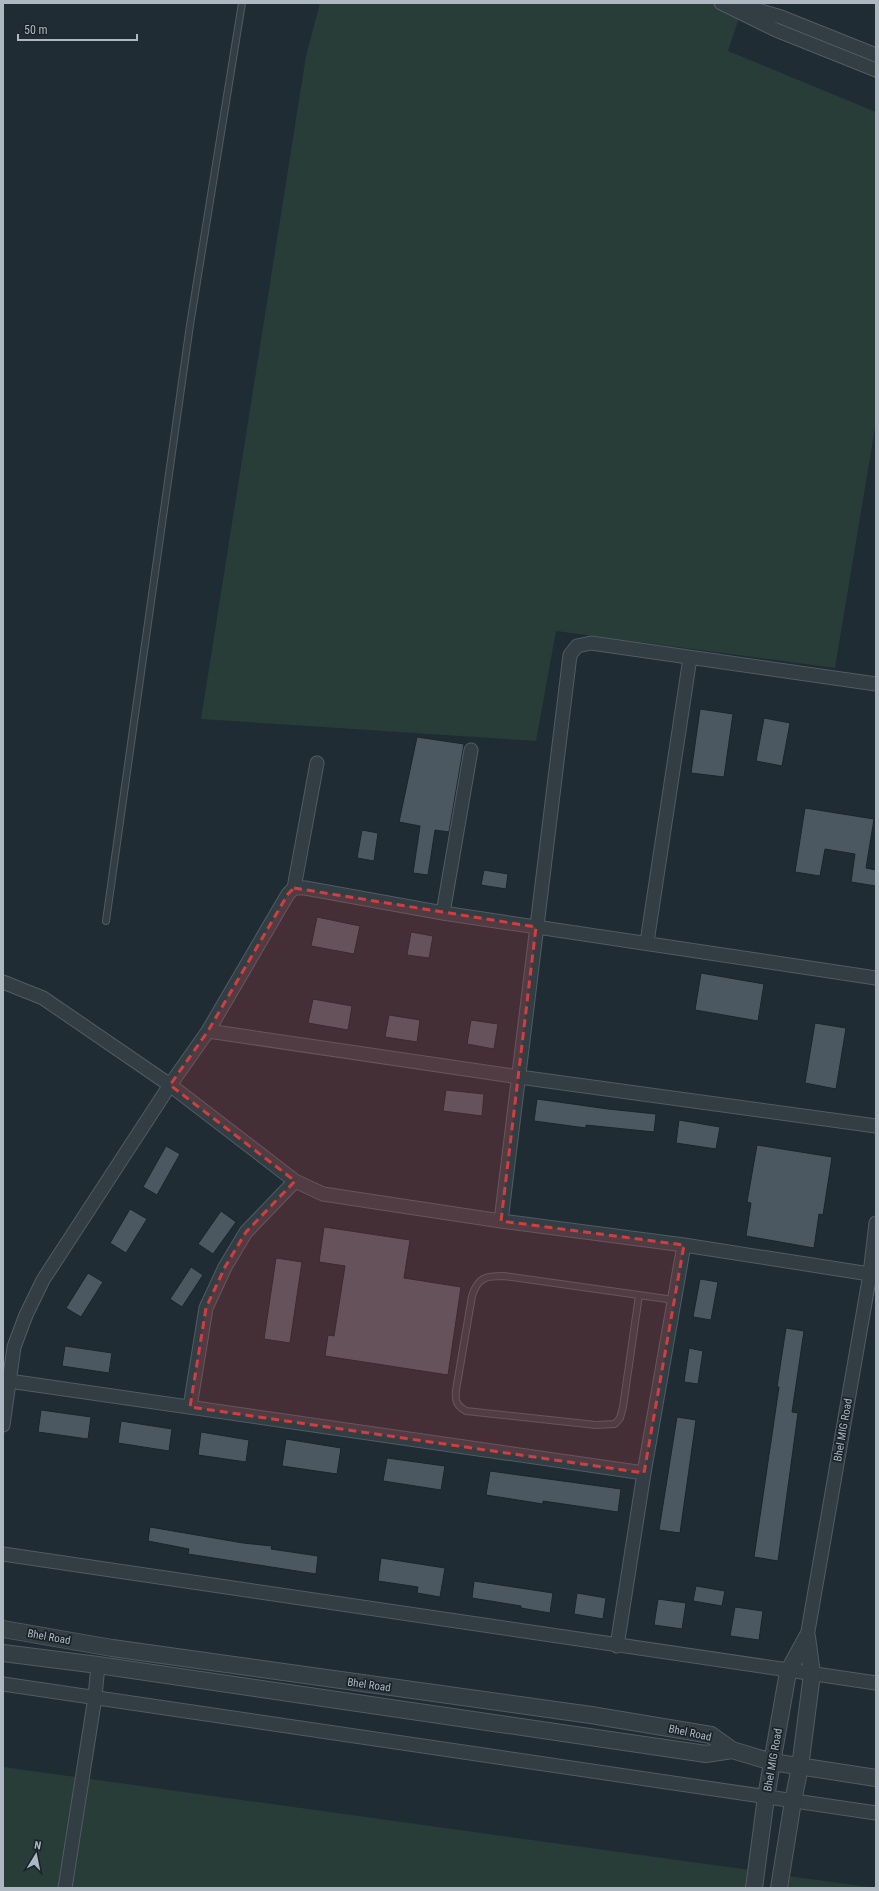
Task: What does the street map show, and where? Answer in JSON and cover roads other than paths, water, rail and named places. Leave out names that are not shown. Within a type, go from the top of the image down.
[{"type":"street","points":[[721,3],[776,30],[876,70]]},
{"type":"street","points":[[735,3],[781,17],[876,55]]},
{"type":"street","points":[[501,1221],[570,655],[577,646],[591,643],[876,684]]},
{"type":"street","points":[[647,942],[690,658]]},
{"type":"street","points":[[443,912],[471,750]]},
{"type":"street","points":[[3,1425],[14,1347],[26,1315],[43,1280],[170,1085],[208,1031],[288,894],[294,888],[317,763]]},
{"type":"street","points":[[294,888],[306,888],[536,927],[647,942],[876,978]]},
{"type":"street","points":[[3,982],[43,998],[170,1085],[295,1181],[323,1194],[501,1221],[684,1245],[873,1274]]},
{"type":"street","points":[[208,1031],[519,1077],[876,1126]]},
{"type":"street","points":[[190,1407],[206,1308],[224,1267],[246,1232],[295,1181]]},
{"type":"street","name":"Bhel MIG Road","points":[[779,1888],[800,1767],[812,1674],[807,1637],[873,1274],[876,1223]]},
{"type":"street","points":[[617,1646],[644,1473],[684,1245]]},
{"type":"street","points":[[9,1381],[644,1473]]},
{"type":"street","points":[[3,1554],[876,1684]]},
{"type":"street","name":"Bhel Road","points":[[3,1629],[112,1648],[629,1721],[711,1735],[732,1750],[772,1762],[876,1778]]},
{"type":"street","name":"Bhel MIG Road","points":[[754,1888],[766,1797],[788,1672],[807,1637]]},
{"type":"street","name":"Bhel Road","points":[[3,1654],[98,1665],[706,1754],[732,1750]]},
{"type":"street","points":[[65,1888],[95,1697],[98,1665]]},
{"type":"street","points":[[3,1684],[876,1813]]},
{"type":"lane","points":[[106,921],[190,325],[242,3]]},
{"type":"lane","points":[[639,1295],[623,1407],[620,1418],[615,1424],[596,1425],[466,1411],[459,1406],[455,1400],[472,1296],[476,1284],[483,1279],[491,1276],[504,1276],[639,1295],[674,1300]]}]
